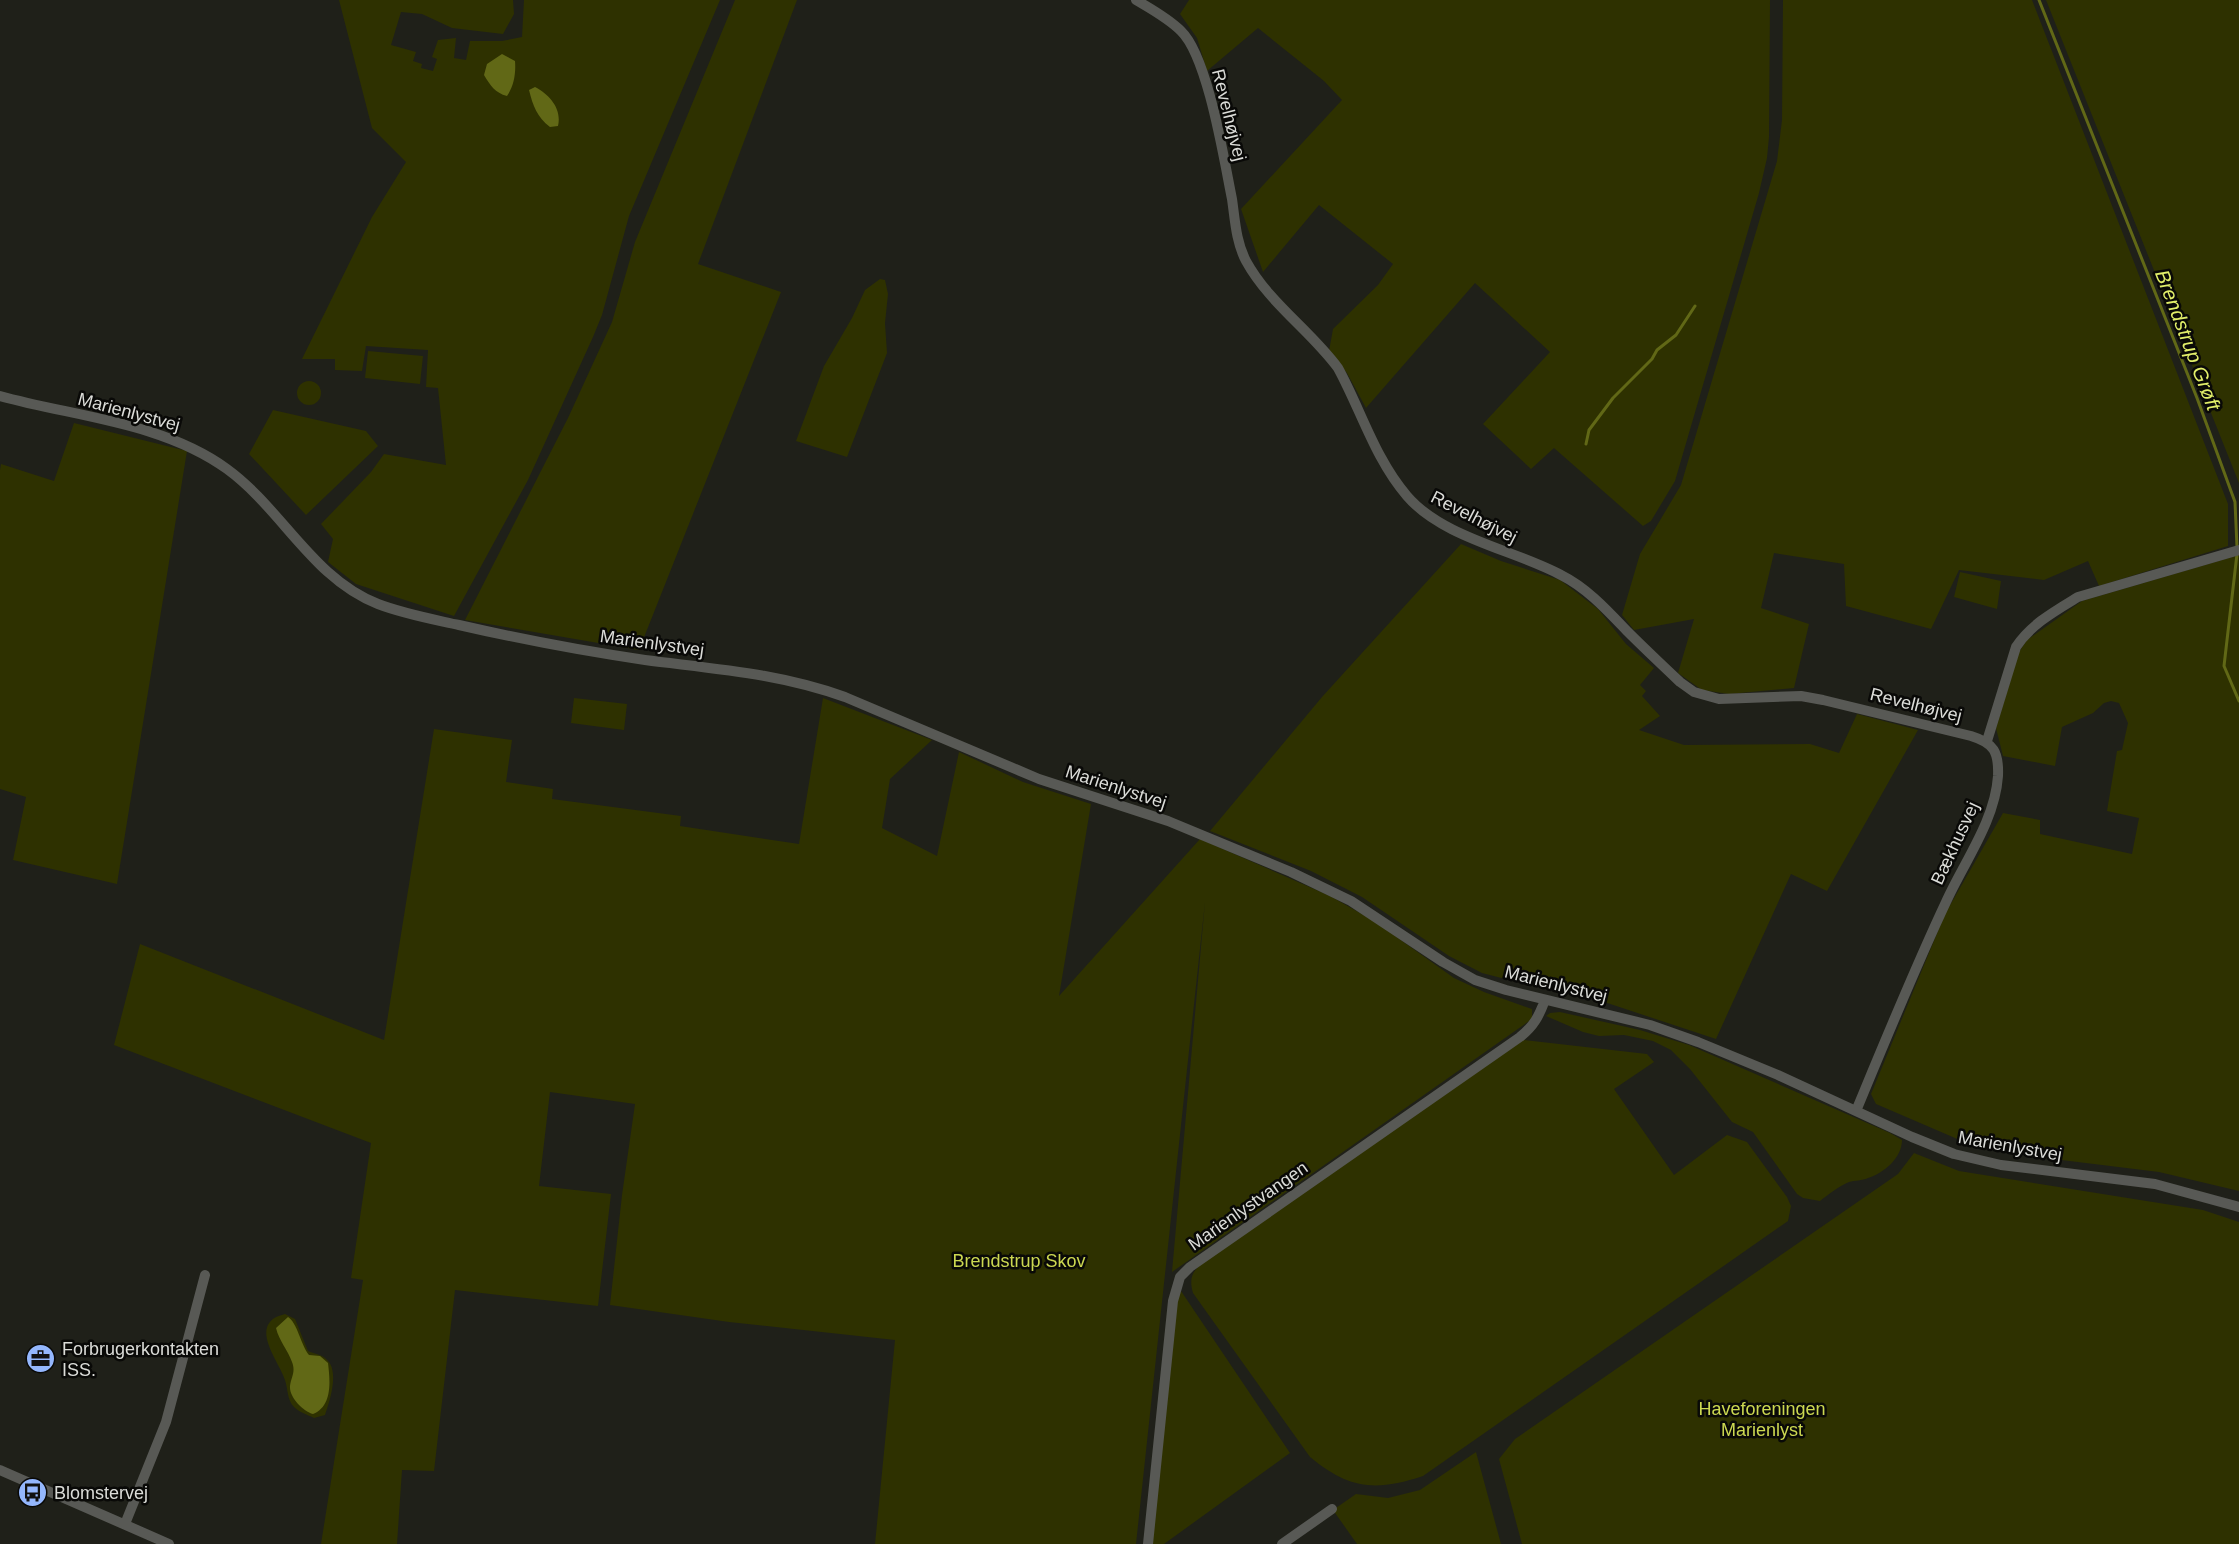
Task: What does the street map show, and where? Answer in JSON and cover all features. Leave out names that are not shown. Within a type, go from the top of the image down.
[{"type":"street","name":"Revelhøjvej","points":[[1136,0],[1170,21],[1191,43],[1203,72],[1211,102],[1230,188],[1236,230],[1246,260],[1271,295],[1338,368],[1383,462],[1419,509],[1467,536],[1539,565],[1574,583],[1592,597],[1680,682],[1694,692],[1719,699],[1790,696],[1812,698],[1986,741]]},
{"type":"street","name":"Marienlystvej","points":[[0,396],[146,431],[192,447],[210,457],[246,485],[329,574],[358,596],[379,605],[479,630],[604,653],[735,670],[816,687],[856,701],[1039,779],[1168,821],[1291,872],[1351,901],[1443,962],[1475,980],[1660,1028],[1778,1075],[1933,1146],[1978,1160],[2155,1184],[2239,1207]]},
{"type":"street","points":[[1986,741],[2016,647],[2024,635],[2058,609],[2078,597],[2239,550]]},
{"type":"street","name":"Bækhusvej","points":[[1856,1111],[1947,900],[1989,814],[1998,770],[1994,748],[1986,741]]},
{"type":"street","name":"Marienlystvangen","points":[[1148,1544],[1173,1300],[1180,1277],[1190,1267],[1258,1218],[1532,1028],[1545,1000]]},
{"type":"street","points":[[125,1524],[166,1422],[205,1275]]},
{"type":"street","points":[[0,1470],[169,1544]]},
{"type":"street","points":[[1282,1544],[1332,1509]]},
{"type":"green space","points":[[339,0],[513,0],[514,14],[503,34],[452,28],[422,14],[401,12],[391,45],[416,52],[413,61],[422,64],[421,68],[433,71],[437,59],[432,57],[438,40],[456,38],[454,58],[466,60],[470,41],[502,41],[522,37],[524,0],[720,0],[629,216],[602,315],[593,337],[528,480],[454,616],[356,584],[328,562],[333,539],[321,524],[371,472],[384,454],[446,465],[438,388],[426,387],[428,350],[366,346],[362,371],[335,370],[335,359],[302,359],[372,217],[406,162],[372,128]]},
{"type":"green space","points":[[735,0],[797,0],[698,264],[781,292],[639,650],[465,620],[568,418],[612,322],[635,242]]},
{"type":"green space","points":[[1189,0],[1770,0],[1767,158],[1759,193],[1675,481],[1651,521],[1643,526],[1554,448],[1531,469],[1483,424],[1550,352],[1475,283],[1366,408],[1347,373],[1329,351],[1333,329],[1378,285],[1393,264],[1319,205],[1263,272],[1241,209],[1342,100],[1324,81],[1258,28],[1207,71],[1197,38],[1180,14]]},
{"type":"green space","points":[[1783,0],[2032,0],[2228,504],[2228,546],[2099,586],[2088,561],[2044,580],[1959,570],[1931,629],[1846,606],[1844,564],[1774,553],[1761,608],[1809,624],[1794,688],[1729,694],[1702,690],[1678,673],[1694,619],[1634,630],[1622,615],[1640,554],[1681,485],[1777,161],[1782,120]]},
{"type":"green space","points":[[2046,0],[2239,0],[2239,483]]},
{"type":"green space","points":[[880,279],[885,280],[888,294],[885,323],[887,353],[847,457],[796,441],[824,366],[852,318],[865,290]]},
{"type":"green space","points":[[368,351],[423,356],[420,384],[365,378]]},
{"type":"green space","points":[[309,381],[314,382],[320,388],[320,398],[314,404],[309,405],[304,404],[298,398],[297,393],[298,388],[304,382]]},
{"type":"green space","points":[[273,410],[366,431],[378,446],[306,515],[249,454]]},
{"type":"green space","points":[[74,423],[187,451],[117,884],[13,860],[26,797],[0,789],[1,464],[54,481]]},
{"type":"green space","points":[[1461,544],[1501,561],[1560,580],[1598,609],[1626,644],[1654,668],[1640,685],[1646,691],[1642,696],[1660,716],[1639,730],[1684,745],[1810,744],[1839,753],[1857,714],[1918,730],[1827,891],[1791,874],[1716,1039],[1571,991],[1517,982],[1482,973],[1449,956],[1362,897],[1311,871],[1210,831],[1322,697]]},
{"type":"green space","points":[[2239,555],[2239,1191],[2159,1172],[2037,1157],[1962,1141],[1876,1104],[1871,1094],[1945,914],[2003,813],[2040,820],[2040,834],[2132,854],[2139,818],[2107,811],[2117,751],[2122,750],[2128,723],[2119,703],[2111,701],[2104,703],[2093,713],[2062,727],[2055,766],[2003,756],[1996,728],[2019,652],[2027,640],[2082,601]]},
{"type":"green space","points":[[1960,572],[2001,581],[1997,609],[1954,597]]},
{"type":"green space","points":[[574,698],[627,704],[624,730],[571,723]]},
{"type":"green space","name":"Brendstrup Skov","points":[[823,698],[932,740],[890,779],[882,828],[937,856],[959,752],[1023,782],[1091,804],[1059,996],[1200,839],[1330,896],[1374,921],[1454,978],[1484,992],[1532,1009],[1532,1019],[1172,1272],[1205,902],[1136,1544],[875,1544],[895,1340],[729,1322],[610,1305],[635,1104],[550,1092],[539,1186],[611,1194],[598,1306],[455,1290],[434,1471],[402,1470],[397,1544],[321,1544],[363,1280],[351,1278],[371,1143],[114,1045],[140,944],[384,1040],[434,729],[512,740],[506,782],[553,789],[552,799],[681,816],[680,826],[799,844]]},
{"type":"green space","points":[[1560,1012],[1640,1030],[1689,1045],[1890,1133],[1902,1140],[1899,1153],[1886,1169],[1874,1176],[1851,1181],[1820,1201],[1803,1198],[1797,1194],[1753,1132],[1732,1122],[1690,1069],[1671,1050],[1653,1041],[1624,1035],[1599,1036],[1583,1032],[1546,1016]]},
{"type":"green space","points":[[1523,1040],[1647,1054],[1654,1062],[1614,1089],[1674,1175],[1727,1135],[1747,1142],[1787,1197],[1791,1206],[1788,1221],[1423,1476],[1391,1484],[1376,1485],[1350,1481],[1337,1476],[1310,1457],[1193,1293],[1192,1275],[1212,1256]]},
{"type":"green space","name":"Haveforeningen Marienlyst","points":[[1914,1153],[1959,1171],[2203,1210],[2239,1222],[2239,1544],[1522,1544],[1499,1459],[1515,1439],[1898,1174]]},
{"type":"green space","points":[[1181,1291],[1290,1453],[1164,1544],[1152,1544],[1177,1299]]},
{"type":"green space","points":[[285,1314],[295,1319],[308,1351],[322,1356],[330,1364],[333,1386],[325,1415],[314,1418],[296,1409],[290,1401],[285,1380],[266,1334],[268,1325]]},
{"type":"green space","points":[[1476,1452],[1501,1544],[1357,1544],[1333,1510],[1356,1494],[1388,1498],[1420,1490]]},
{"type":"shaded area","points":[[502,54],[515,61],[514,79],[507,96],[496,91],[484,75],[487,64]]},
{"type":"shaded area","points":[[535,87],[554,103],[558,114],[558,126],[550,127],[539,115],[529,90]]},
{"type":"shaded area","points":[[288,1317],[294,1324],[309,1355],[320,1356],[328,1363],[329,1392],[327,1399],[324,1405],[313,1414],[297,1403],[290,1390],[293,1366],[276,1328]]},
{"type":"waterway","name":"Brendstrup Grøft","points":[[2039,0],[2197,398],[2235,502],[2237,547]]},
{"type":"waterway","points":[[1586,444],[1589,430],[1613,398],[1652,359],[1657,350],[1676,335],[1695,306]]},
{"type":"waterway","name":"Brendstrup Grøft","points":[[2237,554],[2224,666],[2239,701]]},
{"type":"place","name":"Forbrugerkontakten ISS.","points":[[41,1359]]},
{"type":"place","name":"Blomstervej","points":[[33,1493]]}]
